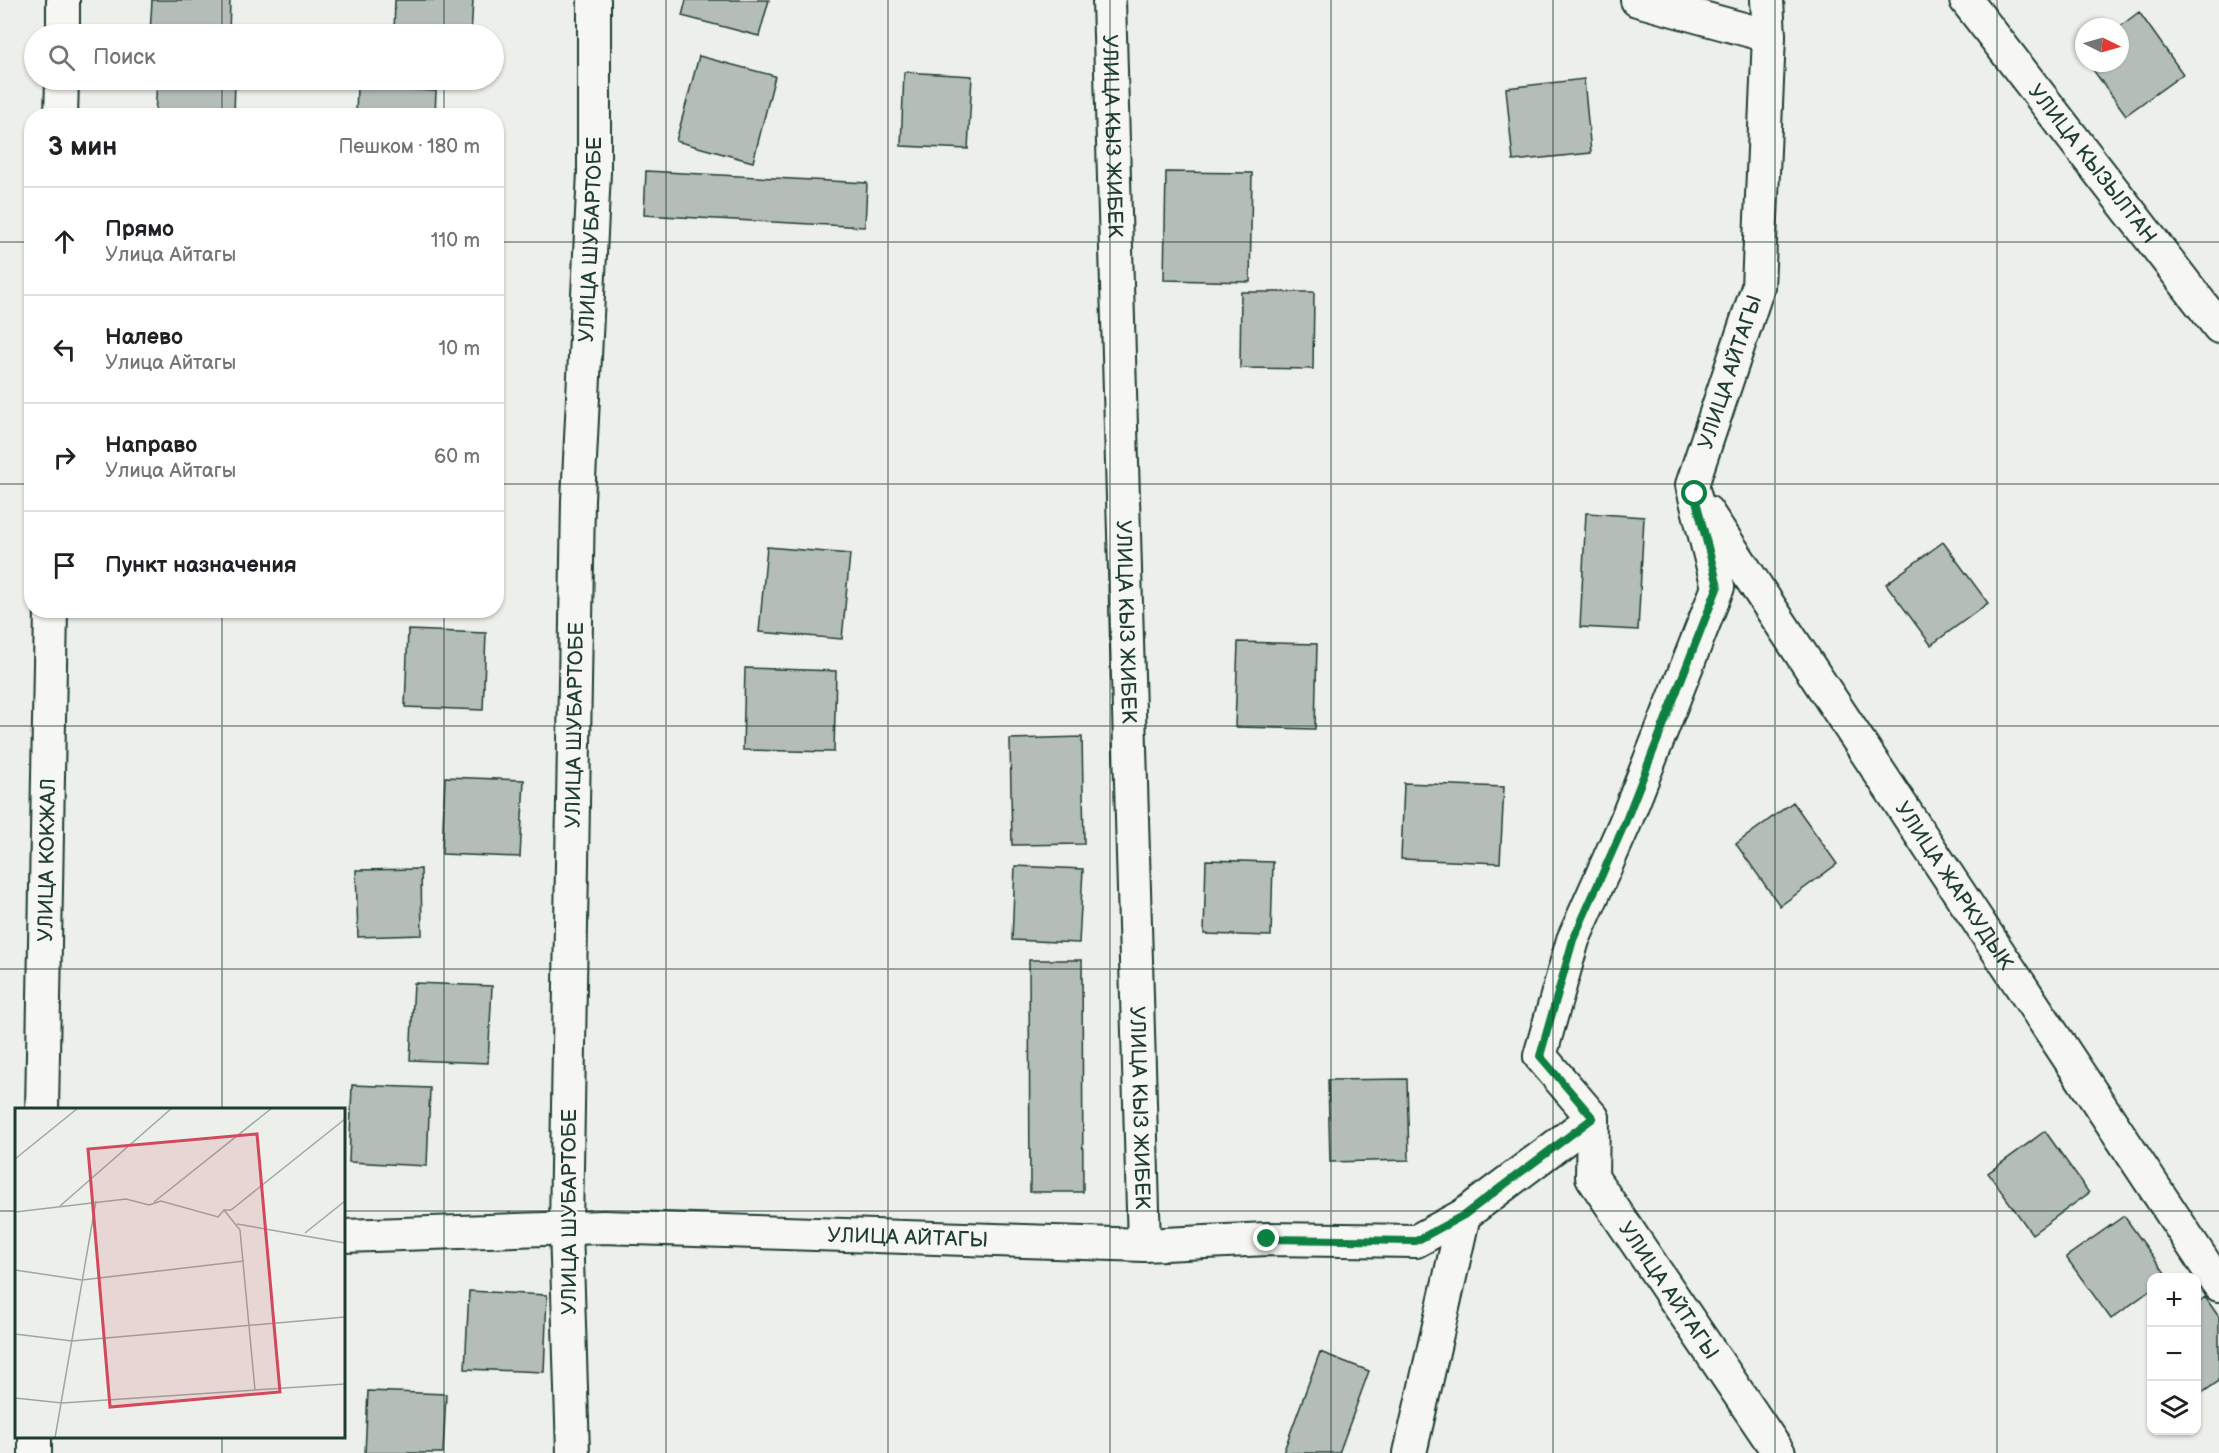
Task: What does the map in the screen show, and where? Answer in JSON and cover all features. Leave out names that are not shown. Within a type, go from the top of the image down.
[{"type":"street","points":[[63,0],[63,24]]},
{"type":"street","name":"УЛИЦА ШУБАРТОБЕ","points":[[573,1453],[566,1228],[578,512],[594,172],[594,0]]},
{"type":"street","name":"УЛИЦА КЫЗ ЖИБЕК","points":[[1109,0],[1144,1245]]},
{"type":"street","points":[[1637,0],[1769,36]]},
{"type":"street","name":"УЛИЦА АЙТАГЫ","points":[[1692,485],[1758,287],[1769,36],[1767,0]]},
{"type":"street","name":"УЛИЦА КЫЗЫЛТАН","points":[[1966,0],[2219,327]]},
{"type":"street","points":[[61,108],[62,90]]},
{"type":"street","points":[[1593,1118],[1540,1056],[1573,940],[1625,823],[1718,586],[1692,485]]},
{"type":"street","name":"УЛИЦА ЖАРКУДЫК","points":[[1692,485],[1695,494],[2219,1285]]},
{"type":"street","name":"УЛИЦА КОКЖАЛ","points":[[42,1108],[51,618]]},
{"type":"street","name":"УЛИЦА АЙТАГЫ","points":[[345,1236],[603,1227],[1144,1245],[1267,1239],[1416,1241],[1464,1215],[1593,1118]]},
{"type":"street","name":"УЛИЦА АЙТАГЫ","points":[[1593,1118],[1592,1177],[1779,1453]]},
{"type":"street","points":[[1410,1453],[1464,1215]]},
{"type":"building","points":[[152,0],[230,0],[229,24],[151,24]]},
{"type":"building","points":[[395,0],[473,0],[472,24],[394,24]]},
{"type":"building","points":[[686,0],[769,0],[759,36],[682,16]]},
{"type":"building","points":[[2139,12],[2183,74],[2126,115],[2095,72],[2129,72],[2129,20]]},
{"type":"building","points":[[699,56],[775,76],[753,162],[676,141]]},
{"type":"building","points":[[904,72],[972,76],[968,149],[901,146]]},
{"type":"building","points":[[1584,79],[1591,153],[1513,161],[1506,88]]},
{"type":"building","points":[[156,90],[235,90],[234,108],[155,108]]},
{"type":"building","points":[[357,90],[436,91],[435,108],[356,108]]},
{"type":"building","points":[[646,171],[867,183],[865,227],[644,215]]},
{"type":"building","points":[[1166,172],[1252,173],[1250,282],[1164,280]]},
{"type":"building","points":[[1241,292],[1314,292],[1313,369],[1240,368]]},
{"type":"building","points":[[1586,513],[1644,517],[1638,630],[1580,627]]},
{"type":"building","points":[[1943,542],[1988,603],[1931,645],[1886,584]]},
{"type":"building","points":[[767,547],[850,554],[842,639],[759,632]]},
{"type":"building","points":[[408,630],[486,633],[483,710],[405,707]]},
{"type":"building","points":[[1238,642],[1317,644],[1315,729],[1235,727]]},
{"type":"building","points":[[745,668],[836,671],[834,752],[743,750]]},
{"type":"building","points":[[1082,737],[1084,844],[1012,845],[1010,739]]},
{"type":"building","points":[[445,777],[524,780],[520,857],[442,854]]},
{"type":"building","points":[[1404,783],[1504,787],[1500,863],[1401,859]]},
{"type":"building","points":[[1793,802],[1837,864],[1780,906],[1736,844]]},
{"type":"building","points":[[1206,860],[1273,862],[1271,936],[1204,934]]},
{"type":"building","points":[[1015,866],[1083,869],[1079,943],[1012,940]]},
{"type":"building","points":[[421,869],[422,935],[358,937],[356,870]]},
{"type":"building","points":[[1029,960],[1082,960],[1083,1192],[1030,1192]]},
{"type":"building","points":[[414,983],[492,986],[488,1063],[410,1060]]},
{"type":"building","points":[[1407,1079],[1409,1160],[1330,1162],[1328,1080]]},
{"type":"building","points":[[352,1085],[430,1088],[427,1166],[349,1162]]},
{"type":"building","points":[[2045,1131],[2089,1193],[2032,1234],[1988,1173]]},
{"type":"building","points":[[2124,1216],[2165,1273],[2147,1273],[2147,1293],[2111,1319],[2066,1257]]},
{"type":"building","points":[[469,1291],[547,1295],[544,1372],[465,1369]]},
{"type":"building","points":[[2205,1297],[2219,1317],[2219,1381],[2201,1394],[2201,1327],[2201,1300]]},
{"type":"building","points":[[1320,1352],[1369,1371],[1339,1453],[1283,1453]]},
{"type":"building","points":[[368,1391],[446,1394],[443,1453],[365,1453]]},
{"type":"route","points":[[1267,1239],[1416,1241],[1464,1215],[1593,1118],[1540,1056],[1573,940],[1625,823],[1718,586],[1692,485],[1695,494]]}]
